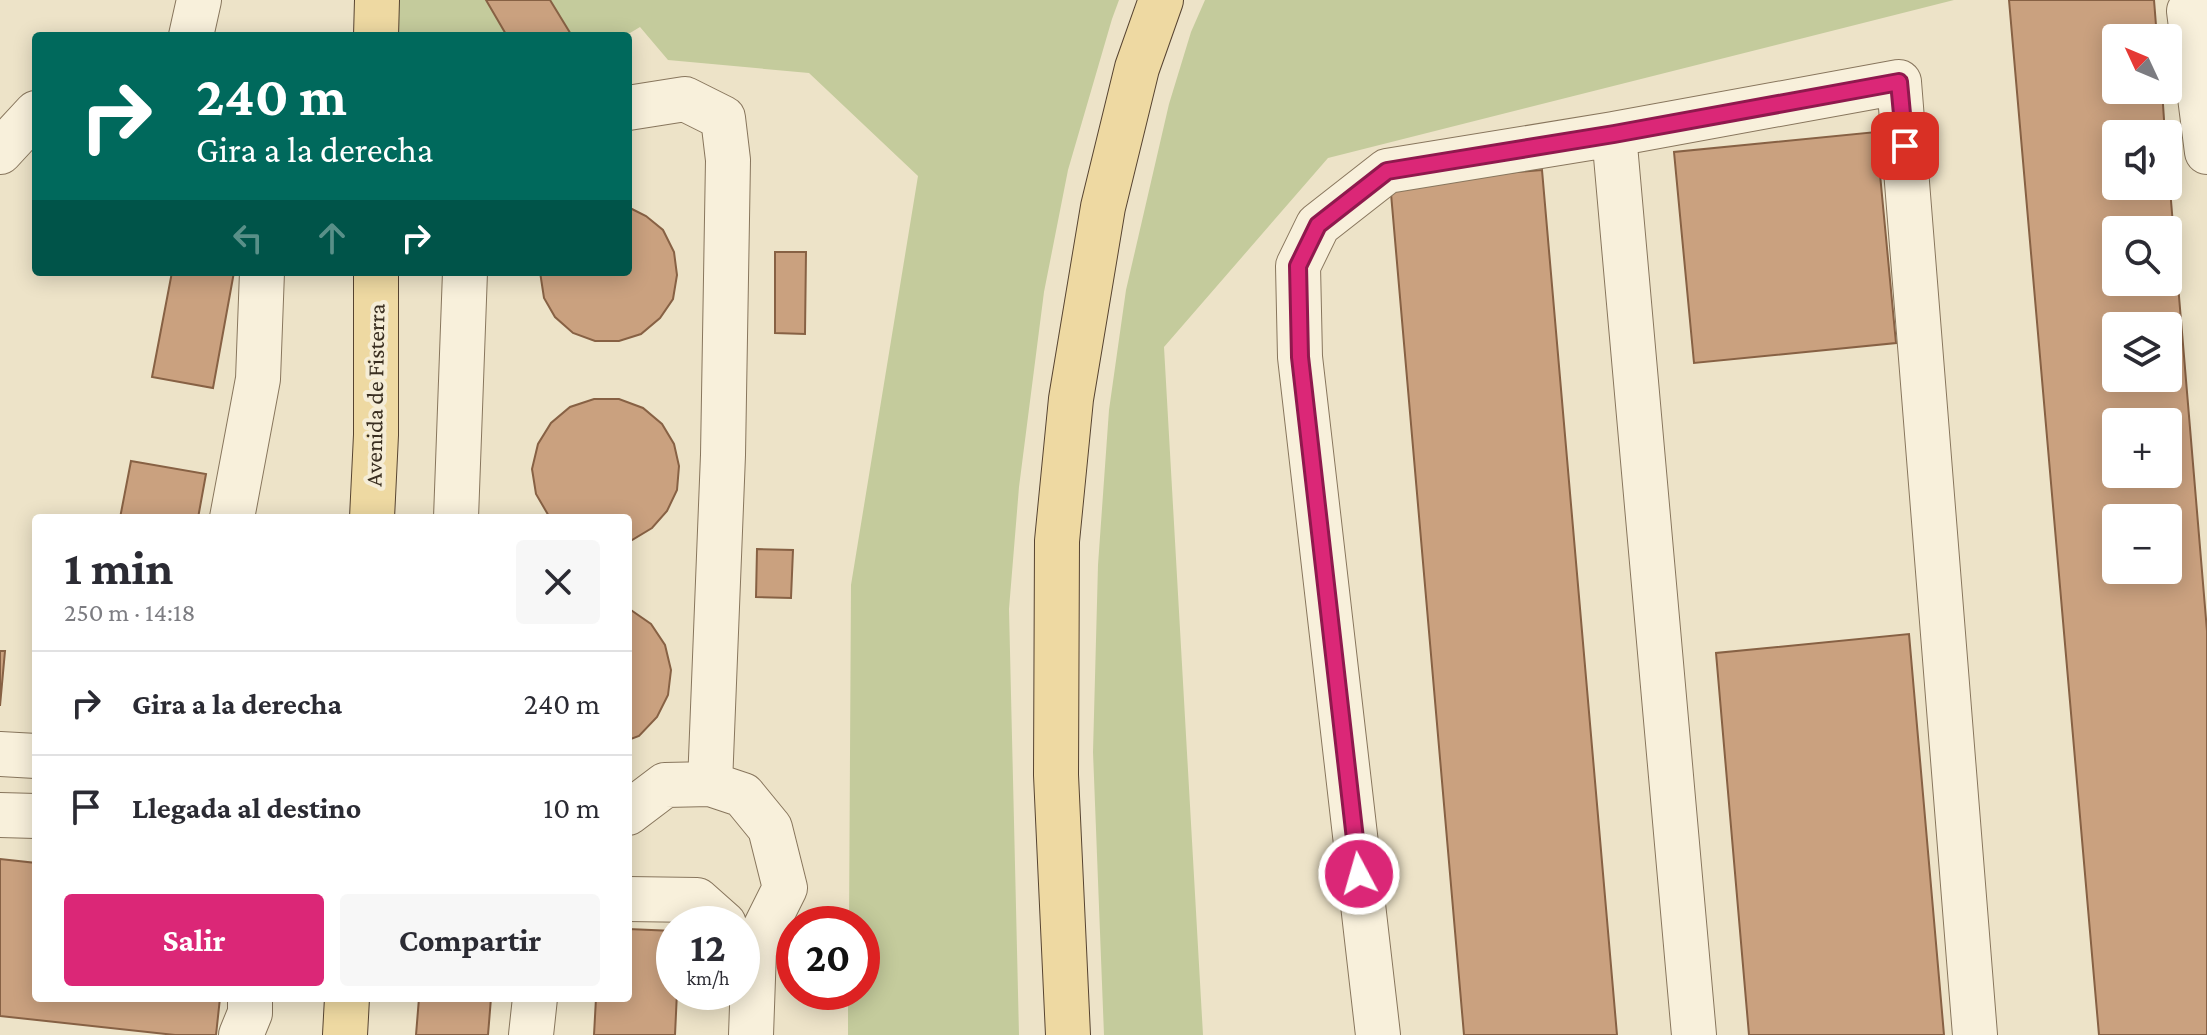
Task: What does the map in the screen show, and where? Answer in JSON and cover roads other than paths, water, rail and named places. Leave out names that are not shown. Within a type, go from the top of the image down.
[{"type":"main road","points":[[376,32],[377,0]]},
{"type":"main road","points":[[1068,1035],[1056,775],[1057,541],[1071,399],[1103,207],[1137,68],[1161,0]]},
{"type":"main road","name":"Avenida de Fisterra","points":[[372,514],[376,435],[376,276]]},
{"type":"main road","points":[[345,1035],[347,1002]]},
{"type":"lane","points":[[192,32],[199,0]]},
{"type":"lane","points":[[2207,7],[2189,11],[2207,152]]},
{"type":"lane","points":[[1378,1035],[1300,357],[1298,266],[1318,225],[1387,171],[1614,134],[1899,82],[1975,1035]]},
{"type":"lane","points":[[632,107],[685,99],[723,118],[728,160],[723,455],[710,784]]},
{"type":"lane","points":[[0,152],[32,117]]},
{"type":"lane","points":[[1614,134],[1694,1035]]},
{"type":"lane","points":[[233,514],[258,379],[262,276]]},
{"type":"lane","points":[[456,514],[465,276]]},
{"type":"lane","points":[[0,754],[32,756]]},
{"type":"lane","points":[[632,810],[665,785],[710,784],[743,795],[770,828],[785,888],[760,916]]},
{"type":"lane","points":[[0,815],[32,816]]},
{"type":"lane","points":[[632,899],[697,900],[704,906]]},
{"type":"lane","points":[[241,1035],[250,1013],[250,1002]]},
{"type":"lane","points":[[531,1035],[535,1002]]},
{"type":"lane","points":[[748,1010],[751,1035]]}]
